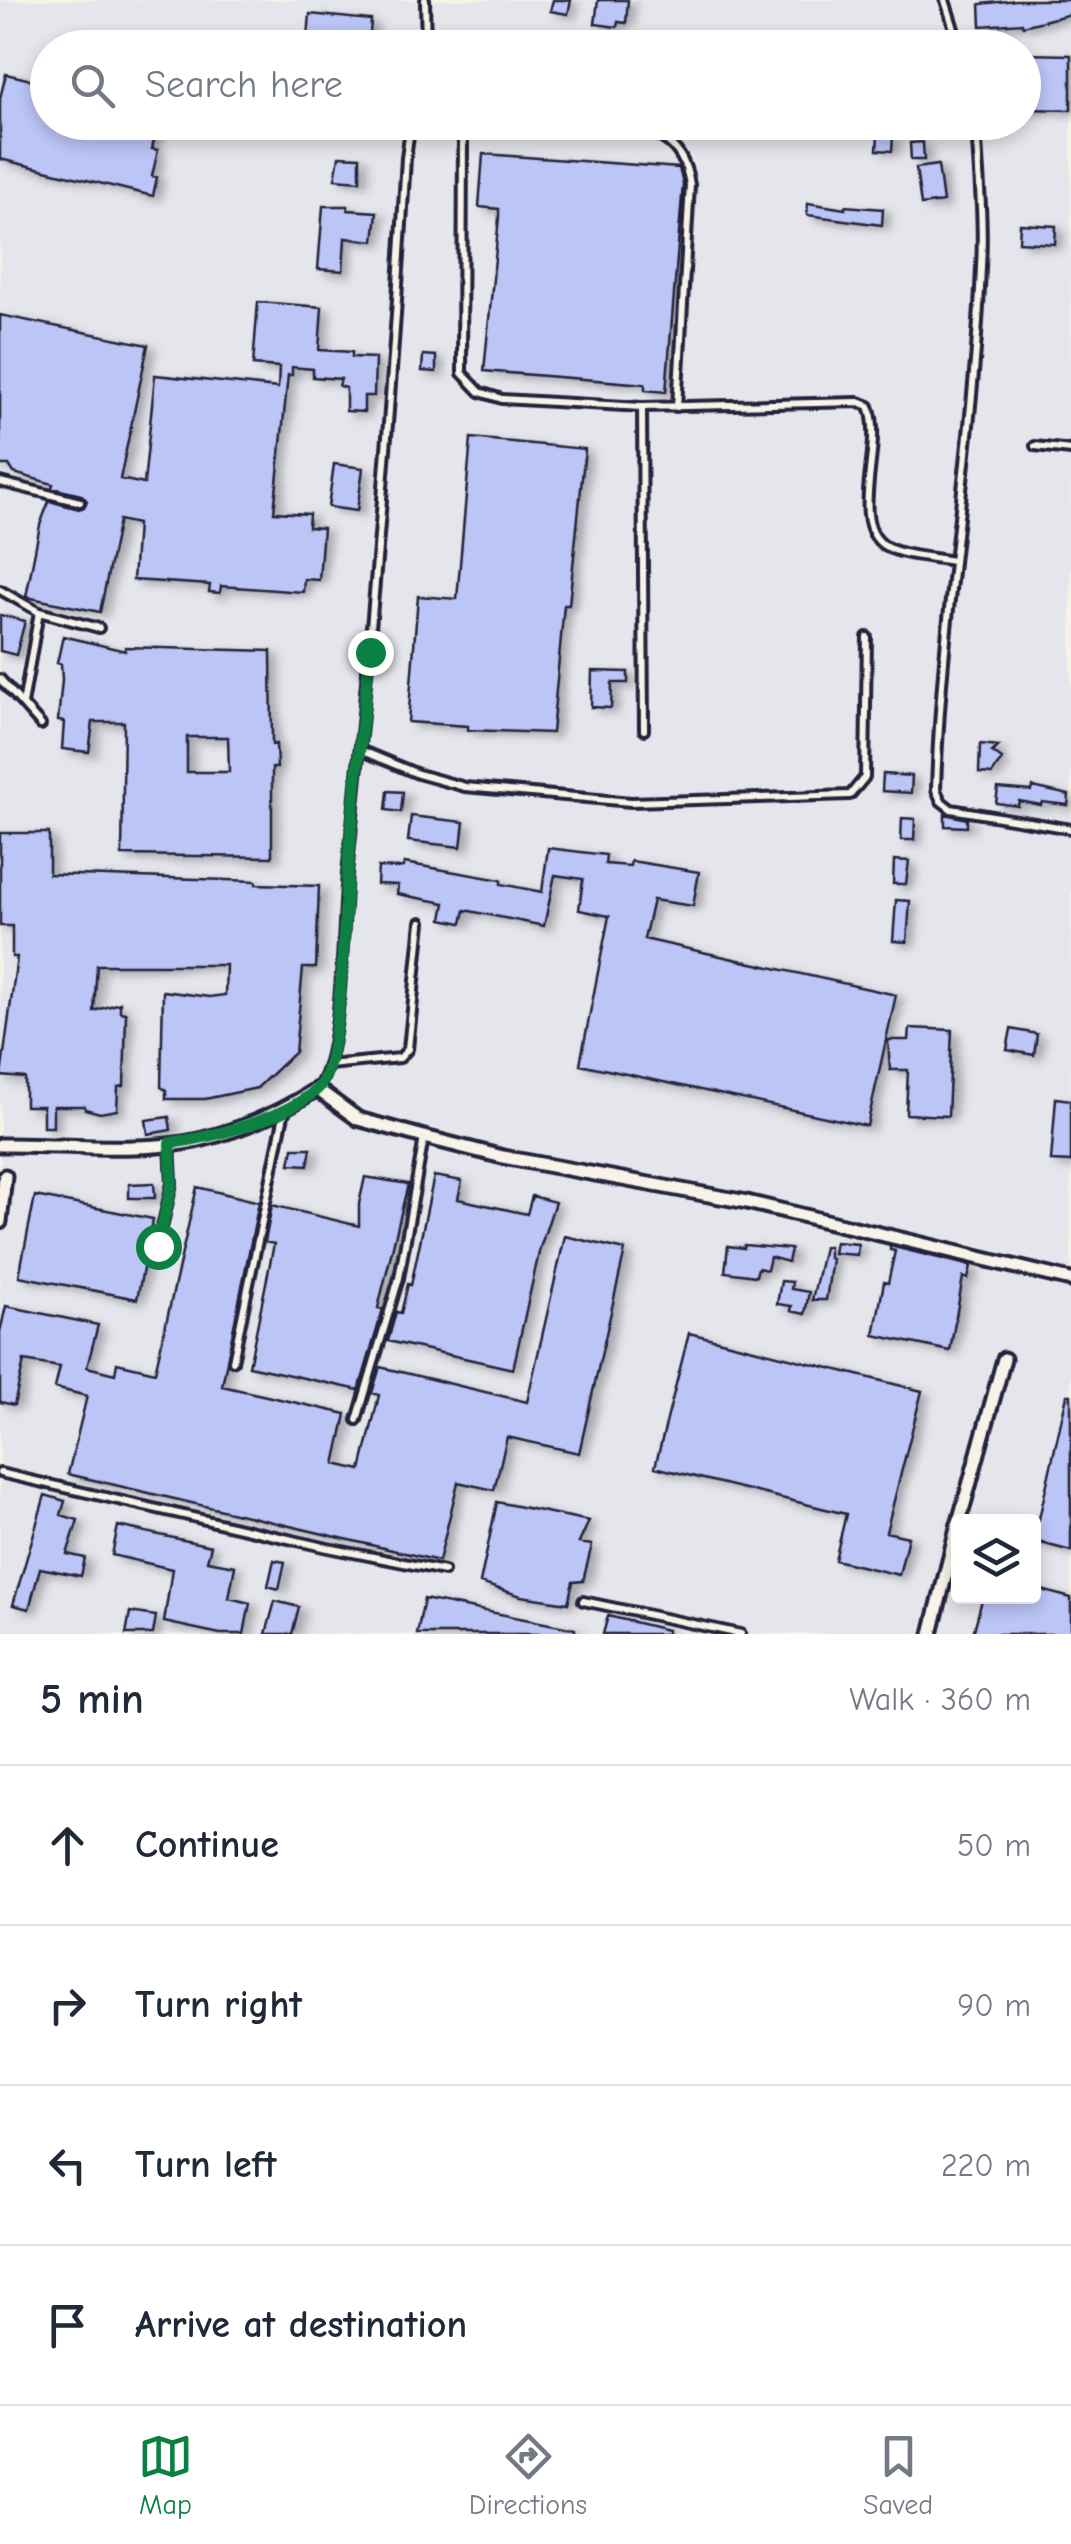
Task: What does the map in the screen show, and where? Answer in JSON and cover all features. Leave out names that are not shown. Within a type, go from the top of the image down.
[{"type":"street","points":[[0,1145],[202,1140],[286,1109],[318,1089],[358,1119],[424,1137],[503,1157],[748,1202],[1071,1280]]},
{"type":"street","points":[[0,1222],[5,1176]]},
{"type":"street","points":[[961,1514],[1004,1360]]},
{"type":"street","points":[[930,1634],[951,1554]]},
{"type":"lane","points":[[425,0],[428,30]]},
{"type":"lane","points":[[945,0],[954,30]]},
{"type":"lane","points":[[318,1089],[329,1065],[370,652],[409,140]]},
{"type":"lane","points":[[464,140],[462,374],[480,392],[502,399],[642,407],[859,402],[869,406],[876,424],[866,518],[872,535],[887,548],[953,561]]},
{"type":"lane","points":[[669,140],[688,169],[690,184],[677,407]]},
{"type":"lane","points":[[977,140],[982,265],[953,561],[936,790],[950,809],[1071,828]]},
{"type":"lane","points":[[642,407],[644,730]]},
{"type":"lane","points":[[1035,446],[1071,450]]},
{"type":"lane","points":[[0,482],[80,502]]},
{"type":"lane","points":[[0,590],[39,612],[99,628]]},
{"type":"lane","points":[[23,704],[39,612]]},
{"type":"lane","points":[[360,750],[465,788],[632,802],[850,796],[865,777],[868,637]]},
{"type":"lane","points":[[0,679],[41,725]]},
{"type":"lane","points":[[329,1065],[400,1058],[408,1049],[422,922]]},
{"type":"lane","points":[[233,1361],[286,1109]]},
{"type":"lane","points":[[357,1420],[399,1278],[424,1137]]},
{"type":"lane","points":[[158,1246],[172,1183],[170,1143]]},
{"type":"lane","points":[[0,1473],[328,1548],[444,1570]]},
{"type":"lane","points":[[583,1601],[741,1634]]},
{"type":"shaded area","points":[[0,0],[1071,0],[1071,1634],[0,1634]]},
{"type":"building","points":[[553,0],[571,0],[568,14],[550,11]]},
{"type":"building","points":[[598,0],[628,0],[626,23],[618,22],[617,27],[595,24]]},
{"type":"building","points":[[1071,0],[1071,14],[1023,26],[981,26],[980,4]]},
{"type":"building","points":[[310,14],[371,20],[370,30],[309,30]]},
{"type":"building","points":[[1041,54],[1071,55],[1071,110],[1041,109]]},
{"type":"building","points":[[6,74],[30,80],[30,140],[154,140],[152,149],[158,150],[152,176],[157,177],[153,196],[0,159],[0,98]]},
{"type":"building","points":[[878,140],[893,140],[892,151],[877,150]]},
{"type":"building","points":[[923,142],[924,160],[911,160],[910,143]]},
{"type":"building","points":[[483,154],[679,168],[683,184],[666,392],[645,390],[645,384],[484,371],[499,209],[479,207]]},
{"type":"building","points":[[339,156],[360,157],[360,181],[335,179]]},
{"type":"building","points":[[938,165],[943,202],[921,205],[916,168]]},
{"type":"building","points":[[808,203],[845,209],[883,209],[882,225],[807,215]]},
{"type":"building","points":[[323,206],[377,212],[374,241],[345,238],[343,271],[318,269]]},
{"type":"building","points":[[1020,224],[1056,226],[1055,244],[1019,242]]},
{"type":"building","points":[[258,302],[322,307],[319,350],[375,358],[374,396],[364,396],[364,412],[346,411],[346,388],[339,386],[341,379],[313,377],[313,369],[292,367],[292,375],[288,375],[274,512],[309,514],[308,527],[323,528],[319,580],[304,579],[303,592],[221,586],[220,593],[209,592],[210,585],[133,580],[137,524],[119,520],[100,612],[26,597],[40,525],[49,501],[79,509],[87,501],[82,495],[52,488],[53,484],[14,473],[9,465],[0,465],[0,315],[148,345],[120,479],[144,484],[155,375],[278,388],[279,367],[253,365]]},
{"type":"building","points":[[423,355],[436,356],[436,372],[422,371]]},
{"type":"building","points":[[471,438],[585,449],[552,733],[468,730],[468,726],[408,722],[418,596],[457,599]]},
{"type":"building","points":[[334,464],[363,468],[357,511],[328,507]]},
{"type":"building","points":[[0,615],[25,621],[16,655],[0,651]]},
{"type":"building","points":[[63,636],[125,651],[125,647],[271,651],[272,745],[276,744],[277,768],[272,768],[272,857],[122,855],[124,722],[93,722],[89,752],[62,749],[64,722],[58,721],[62,680],[61,664],[57,663]],"holes":[[[187,737],[228,737],[229,772],[187,772]]]},
{"type":"building","points":[[592,671],[628,672],[628,683],[612,683],[611,708],[591,707]]},
{"type":"building","points":[[980,744],[999,746],[992,752],[1002,759],[992,774],[979,773]]},
{"type":"building","points":[[883,774],[912,776],[911,793],[882,791]]},
{"type":"building","points":[[1033,787],[1069,795],[1068,805],[996,803],[998,788],[1032,791]]},
{"type":"building","points":[[388,791],[403,792],[401,812],[386,810]]},
{"type":"building","points":[[945,814],[967,819],[967,827],[945,826]]},
{"type":"building","points":[[411,816],[464,822],[461,847],[408,841]]},
{"type":"building","points":[[902,818],[915,819],[914,840],[901,840]]},
{"type":"building","points":[[0,833],[49,833],[49,874],[319,886],[316,968],[303,968],[295,1052],[257,1088],[205,1099],[166,1099],[166,1090],[161,1087],[163,991],[209,997],[225,995],[226,965],[97,965],[94,1011],[120,1003],[120,1012],[126,1013],[124,1086],[118,1087],[117,1110],[100,1113],[85,1106],[53,1106],[53,1127],[43,1127],[43,1106],[25,1106],[25,1078],[1,1076],[17,957],[12,957],[12,926],[0,926]]},
{"type":"building","points":[[548,848],[606,855],[605,864],[630,866],[631,861],[699,872],[693,906],[653,900],[644,939],[896,995],[867,1126],[580,1064],[609,916],[579,910],[583,879],[555,875],[544,926],[465,910],[462,923],[442,919],[445,903],[397,894],[398,885],[377,884],[378,867],[397,868],[404,863],[501,880],[501,884],[542,892]]},
{"type":"building","points":[[894,860],[909,861],[906,884],[893,884]]},
{"type":"building","points":[[896,900],[910,901],[907,942],[893,941]]},
{"type":"building","points":[[910,1028],[952,1030],[948,1116],[906,1114],[908,1070],[890,1070],[888,1040],[909,1040]]},
{"type":"building","points":[[1011,1029],[1037,1034],[1034,1055],[1007,1050]]},
{"type":"building","points":[[1056,1098],[1071,1100],[1071,1162],[1051,1161]]},
{"type":"building","points":[[169,1117],[171,1130],[148,1134],[146,1120]]},
{"type":"building","points":[[293,1148],[311,1148],[308,1165],[290,1164]]},
{"type":"building","points":[[434,1176],[462,1181],[458,1199],[527,1214],[532,1196],[555,1202],[540,1248],[513,1369],[388,1341],[396,1312],[401,1313],[408,1284],[411,1285]]},
{"type":"building","points":[[365,1177],[408,1184],[378,1308],[383,1309],[359,1390],[249,1366],[274,1244],[265,1242],[272,1205],[359,1226]]},
{"type":"building","points":[[154,1183],[155,1198],[129,1198],[129,1184]]},
{"type":"building","points":[[197,1187],[259,1202],[222,1386],[346,1414],[335,1464],[361,1470],[379,1395],[372,1393],[380,1367],[527,1402],[565,1236],[625,1250],[579,1453],[507,1437],[494,1490],[458,1482],[439,1561],[68,1474],[87,1396],[55,1388],[60,1367],[24,1361],[14,1405],[0,1402],[0,1332],[6,1306],[98,1325],[87,1367],[115,1374],[117,1363],[155,1372]]},
{"type":"building","points":[[35,1196],[153,1219],[137,1299],[19,1276]]},
{"type":"building","points":[[835,1242],[858,1244],[857,1255],[833,1253]]},
{"type":"building","points":[[728,1246],[791,1249],[788,1262],[770,1257],[767,1270],[758,1268],[756,1276],[725,1272]]},
{"type":"building","points":[[890,1246],[971,1266],[968,1279],[963,1277],[950,1351],[874,1335],[884,1282],[888,1283],[895,1251]]},
{"type":"building","points":[[824,1247],[829,1247],[832,1259],[826,1300],[812,1300]]},
{"type":"building","points":[[781,1281],[792,1282],[791,1289],[809,1292],[805,1314],[791,1311],[792,1306],[777,1304]]},
{"type":"building","points":[[689,1333],[922,1391],[886,1532],[908,1537],[899,1575],[835,1560],[846,1514],[655,1467]]},
{"type":"building","points":[[1067,1395],[1071,1395],[1071,1551],[1041,1543],[1040,1514]]},
{"type":"building","points":[[45,1495],[65,1501],[61,1515],[78,1520],[67,1554],[85,1558],[81,1576],[40,1568],[29,1609],[13,1605]]},
{"type":"building","points":[[497,1502],[589,1521],[579,1543],[592,1545],[583,1581],[573,1582],[568,1603],[521,1596],[480,1583]]},
{"type":"building","points":[[118,1526],[211,1546],[207,1561],[235,1566],[229,1598],[250,1603],[244,1634],[220,1634],[164,1622],[172,1569],[112,1555]]},
{"type":"building","points":[[274,1560],[285,1562],[279,1589],[268,1586]]},
{"type":"building","points":[[1041,1590],[1071,1598],[1071,1634],[973,1634],[981,1604],[1041,1604]]},
{"type":"building","points":[[424,1599],[575,1629],[575,1634],[417,1634]]},
{"type":"building","points":[[275,1601],[299,1607],[292,1634],[266,1634]]},
{"type":"building","points":[[130,1612],[156,1616],[153,1634],[126,1634]]},
{"type":"building","points":[[608,1616],[667,1630],[667,1634],[603,1634]]},
{"type":"route","points":[[158,1246],[172,1183],[170,1143],[202,1140],[286,1109],[318,1089],[325,1078],[337,1008],[370,652]]}]
